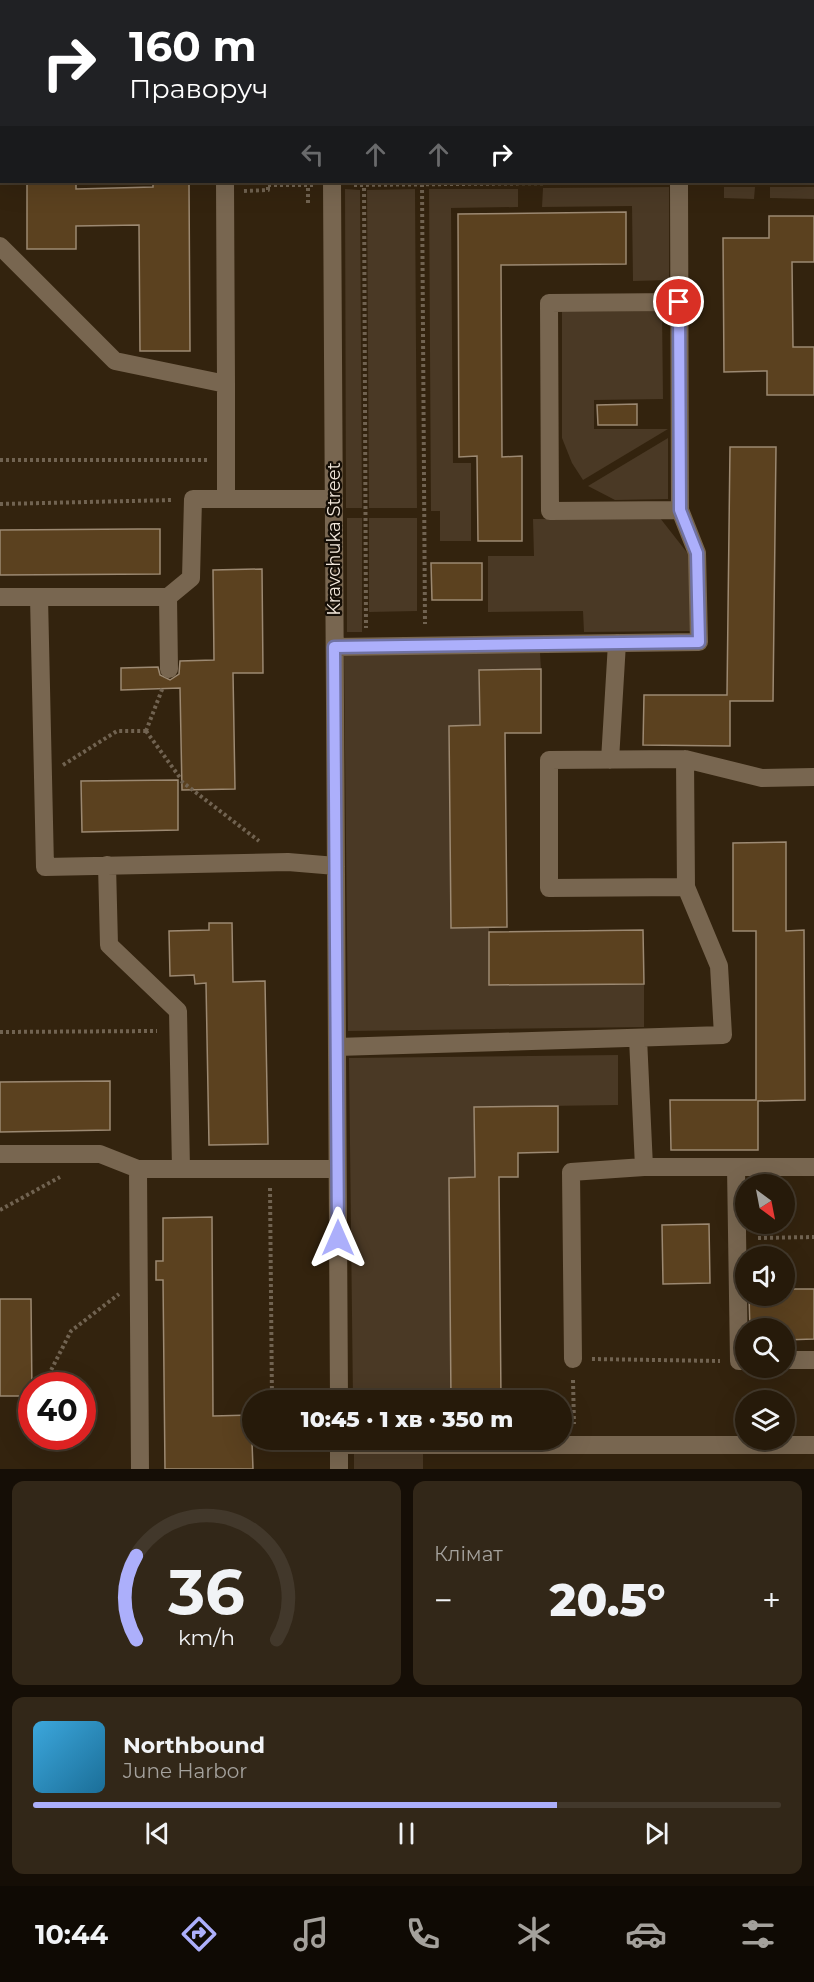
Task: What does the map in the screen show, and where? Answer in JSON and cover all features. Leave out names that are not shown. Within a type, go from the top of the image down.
[{"type":"street","name":"Kravchuka Street","points":[[332,183],[339,1390]]},
{"type":"street","points":[[334,647],[699,642],[697,553],[680,510],[679,183]]},
{"type":"street","points":[[225,186],[226,499]]},
{"type":"street","points":[[0,246],[115,361],[226,384]]},
{"type":"street","points":[[679,302],[549,303],[550,511],[680,510]]},
{"type":"street","points":[[0,597],[168,597],[190,578],[193,499],[333,499]]},
{"type":"street","points":[[39,597],[45,867],[288,862],[336,866]]},
{"type":"street","points":[[168,597],[169,669]]},
{"type":"street","points":[[610,760],[617,643]]},
{"type":"street","points":[[337,1047],[723,1035],[719,966],[686,887],[685,759]]},
{"type":"street","points":[[686,887],[549,888],[549,760],[685,759],[762,778],[814,777]]},
{"type":"street","points":[[107,865],[109,945],[178,1011],[181,1169]]},
{"type":"street","points":[[638,1038],[644,1167]]},
{"type":"street","points":[[0,1154],[100,1154],[138,1169],[337,1169]]},
{"type":"street","points":[[573,1359],[571,1172],[644,1167],[814,1167]]},
{"type":"street","points":[[736,1167],[740,1318]]},
{"type":"street","points":[[138,1169],[140,1469]]},
{"type":"street","points":[[795,1360],[814,1360]]},
{"type":"street","points":[[574,1444],[814,1445]]},
{"type":"street","points":[[339,1450],[339,1469]]},
{"type":"path","points":[[225,186],[268,190],[268,183],[545,183]]},
{"type":"path","points":[[364,183],[366,646]]},
{"type":"path","points":[[422,184],[425,645]]},
{"type":"path","points":[[0,460],[226,460]]},
{"type":"path","points":[[0,504],[193,499]]},
{"type":"path","points":[[146,731],[169,669]]},
{"type":"path","points":[[43,778],[117,731],[146,731]]},
{"type":"path","points":[[146,731],[181,781],[288,862]]},
{"type":"path","points":[[0,1032],[178,1031]]},
{"type":"path","points":[[270,1169],[272,1390]]},
{"type":"path","points":[[0,1210],[60,1176]]},
{"type":"path","points":[[737,1239],[814,1237]]},
{"type":"path","points":[[50,1372],[71,1331],[138,1278]]},
{"type":"path","points":[[574,1444],[573,1359],[735,1361]]},
{"type":"shaded area","points":[[669,187],[669,280],[633,281],[632,206],[542,207],[543,188]]},
{"type":"shaded area","points":[[724,187],[755,187],[754,199],[724,198]]},
{"type":"shaded area","points":[[770,187],[814,187],[814,199],[770,198]]},
{"type":"shaded area","points":[[345,189],[360,190],[362,508],[346,508]]},
{"type":"shaded area","points":[[415,189],[417,508],[369,508],[367,190]]},
{"type":"shaded area","points":[[429,189],[518,189],[518,207],[451,208],[453,463],[471,463],[471,541],[440,541],[440,511],[431,511]]},
{"type":"shaded area","points":[[662,311],[663,399],[594,400],[594,429],[668,429],[583,480],[572,463],[562,438],[562,312]]},
{"type":"shaded area","points":[[668,438],[668,499],[615,500],[588,486]]},
{"type":"shaded area","points":[[347,518],[362,518],[362,632],[347,632]]},
{"type":"shaded area","points":[[369,518],[417,518],[417,611],[369,612]]},
{"type":"shaded area","points":[[660,518],[689,555],[690,631],[584,632],[583,611],[488,612],[488,556],[534,556],[533,519]]},
{"type":"shaded area","points":[[540,653],[541,669],[479,670],[480,725],[449,726],[451,928],[489,928],[490,985],[644,984],[644,1027],[348,1031],[344,654]]},
{"type":"shaded area","points":[[618,1055],[618,1105],[474,1107],[475,1177],[449,1178],[451,1390],[353,1390],[349,1058]]},
{"type":"shaded area","points":[[354,1453],[423,1453],[423,1469],[354,1469]]},
{"type":"building","points":[[27,183],[76,183],[76,189],[153,187],[153,183],[189,183],[190,351],[140,351],[139,225],[76,226],[76,249],[27,249]]},
{"type":"building","points":[[626,212],[626,264],[501,265],[502,457],[522,456],[522,541],[478,541],[477,456],[459,457],[458,214]]},
{"type":"building","points":[[769,216],[814,216],[814,262],[792,262],[793,347],[814,347],[814,395],[767,395],[767,371],[724,372],[723,238],[769,238]]},
{"type":"building","points":[[637,404],[637,425],[598,425],[597,405]]},
{"type":"building","points":[[730,447],[776,447],[773,701],[730,701],[730,746],[643,745],[644,695],[727,695]]},
{"type":"building","points":[[160,529],[160,574],[0,575],[0,530]]},
{"type":"building","points":[[431,563],[482,563],[482,600],[432,600]]},
{"type":"building","points":[[262,569],[263,673],[233,673],[235,789],[182,790],[180,688],[121,690],[121,668],[158,667],[160,675],[170,680],[179,674],[180,661],[214,660],[213,570]]},
{"type":"building","points":[[541,669],[541,733],[505,733],[507,927],[451,928],[449,726],[480,725],[479,670]]},
{"type":"building","points":[[178,780],[178,830],[82,832],[81,781]]},
{"type":"building","points":[[786,842],[786,931],[804,930],[805,1100],[758,1101],[758,1150],[671,1150],[670,1100],[756,1100],[756,931],[733,931],[733,843]]},
{"type":"building","points":[[209,923],[232,923],[233,982],[265,981],[268,1144],[209,1145],[206,983],[195,984],[194,975],[170,976],[169,931],[209,930]]},
{"type":"building","points":[[643,930],[644,984],[489,985],[489,932]]},
{"type":"building","points":[[110,1081],[110,1130],[0,1132],[0,1082]]},
{"type":"building","points":[[558,1106],[558,1152],[518,1153],[518,1177],[499,1177],[501,1390],[451,1390],[449,1178],[475,1177],[474,1107]]},
{"type":"building","points":[[212,1217],[213,1416],[242,1415],[242,1450],[252,1450],[253,1469],[165,1469],[163,1280],[156,1280],[156,1261],[163,1261],[163,1218]]},
{"type":"building","points":[[709,1224],[710,1283],[663,1284],[662,1225]]},
{"type":"building","points":[[795,1289],[814,1289],[814,1339],[795,1340],[795,1318],[750,1318],[749,1306],[795,1306]]},
{"type":"building","points":[[0,1299],[31,1299],[32,1372],[18,1372],[18,1396],[0,1396]]},
{"type":"route","points":[[338,1238],[334,647],[699,642],[697,553],[680,510],[679,302]]}]
